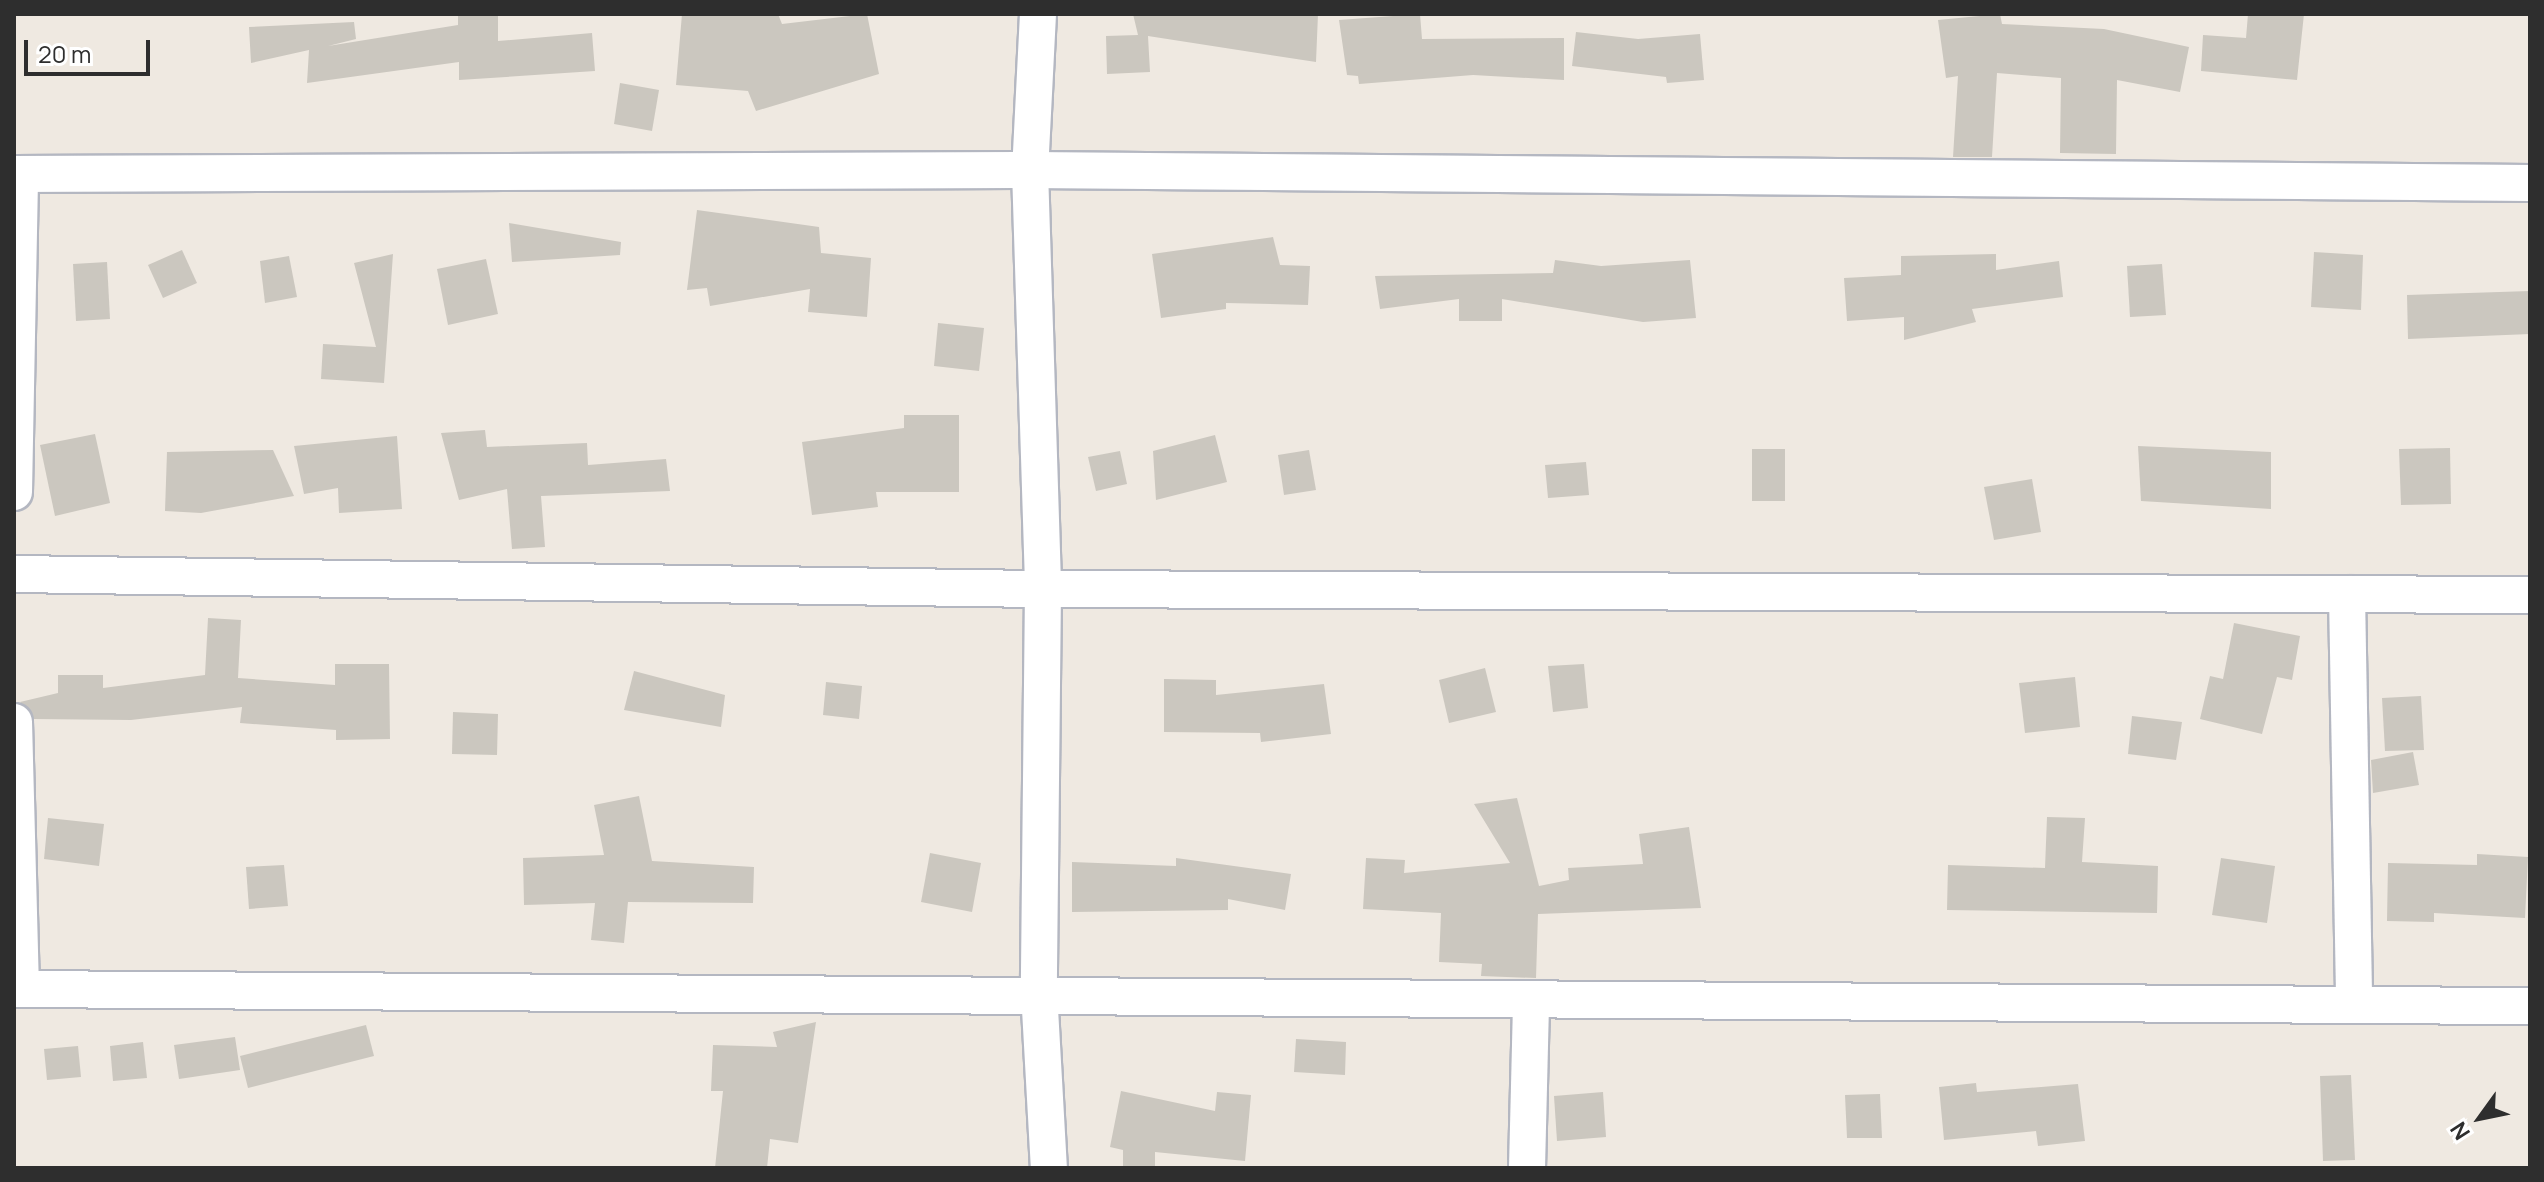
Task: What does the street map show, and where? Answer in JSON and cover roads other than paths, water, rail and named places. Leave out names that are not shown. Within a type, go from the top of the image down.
[{"type":"street","points":[[1038,14],[1030,170],[1043,589],[1039,991],[1049,1168]]},
{"type":"street","points":[[14,492],[17,174],[1030,170],[2530,183]]},
{"type":"street","points":[[14,574],[1043,589],[2530,595]]},
{"type":"street","points":[[2347,594],[2354,1002]]},
{"type":"street","points":[[14,722],[18,989],[1039,991],[1531,1004],[2354,1002],[2530,1006]]},
{"type":"street","points":[[1527,1168],[1531,1004]]}]
